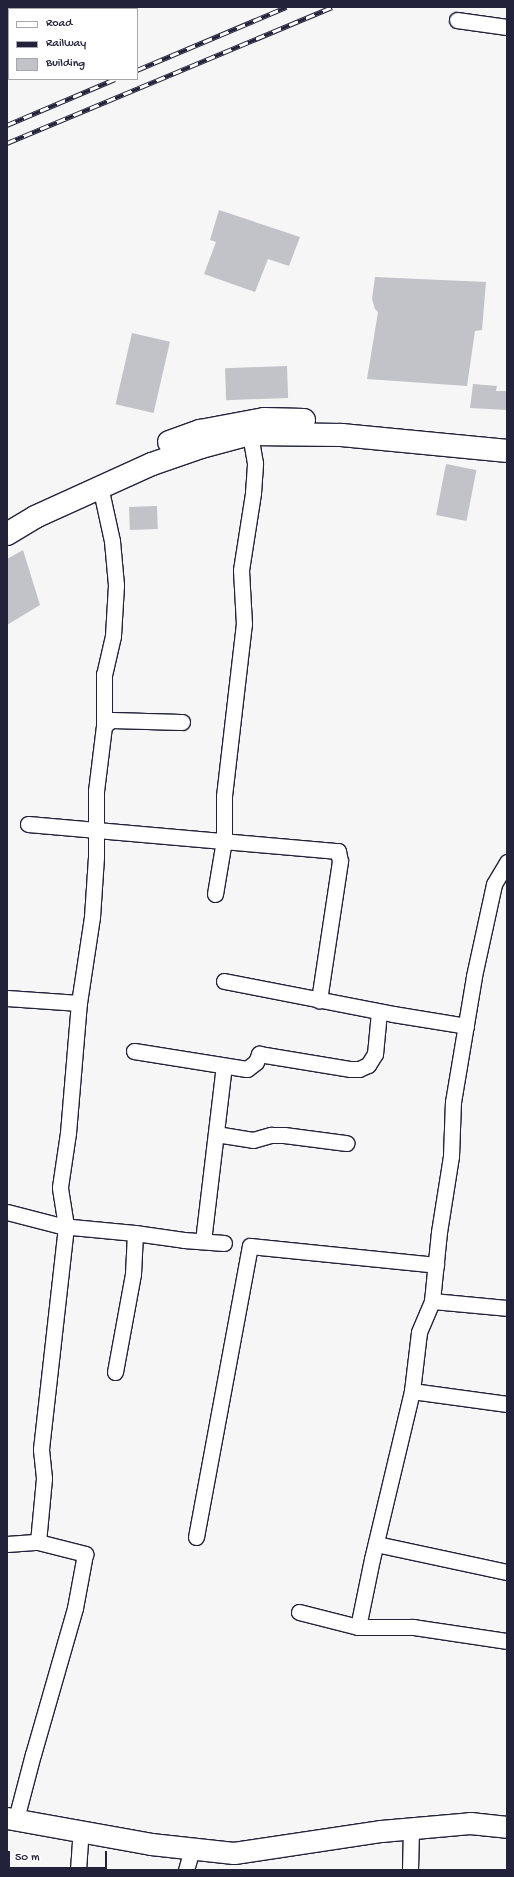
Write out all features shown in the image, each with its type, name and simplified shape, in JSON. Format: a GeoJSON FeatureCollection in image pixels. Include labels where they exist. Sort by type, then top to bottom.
{"type":"FeatureCollection","features":[{"type":"Feature","properties":{"kind":"main road"},"geometry":{"type":"LineString","coordinates":[[7,518],[96,472],[164,444],[200,431],[264,419],[364,423],[507,436]]}},
{"type":"Feature","properties":{"kind":"main road"},"geometry":{"type":"LineString","coordinates":[[7,534],[35,517],[100,486],[152,464],[194,449],[250,434],[342,435],[507,451]]}},
{"type":"Feature","properties":{"kind":"street"},"geometry":{"type":"LineString","coordinates":[[457,20],[507,27]]}},
{"type":"Feature","properties":{"kind":"street"},"geometry":{"type":"LineString","coordinates":[[215,894],[224,840],[224,796],[244,624],[241,570],[253,493],[255,462],[250,434]]}},
{"type":"Feature","properties":{"kind":"street"},"geometry":{"type":"LineString","coordinates":[[38,1542],[44,1478],[41,1449],[66,1226],[60,1187],[68,1134],[79,1003],[92,917],[96,831],[96,791],[104,726],[104,674],[113,636],[116,585],[112,541],[100,486]]}},
{"type":"Feature","properties":{"kind":"street"},"geometry":{"type":"LineString","coordinates":[[104,726],[111,720],[182,722]]}},
{"type":"Feature","properties":{"kind":"street"},"geometry":{"type":"LineString","coordinates":[[28,824],[338,851],[340,861],[318,1000]]}},
{"type":"Feature","properties":{"kind":"street"},"geometry":{"type":"LineString","coordinates":[[358,1627],[412,1391],[419,1332],[432,1301],[442,1207],[451,1156],[453,1102],[474,976],[494,884],[507,862]]}},
{"type":"Feature","properties":{"kind":"street"},"geometry":{"type":"LineString","coordinates":[[224,981],[380,1012],[466,1026]]}},
{"type":"Feature","properties":{"kind":"street"},"geometry":{"type":"LineString","coordinates":[[7,998],[79,1003]]}},
{"type":"Feature","properties":{"kind":"street"},"geometry":{"type":"LineString","coordinates":[[134,1051],[247,1069],[256,1062],[259,1054],[351,1069],[360,1069],[368,1065],[375,1054],[380,1012]]}},
{"type":"Feature","properties":{"kind":"street"},"geometry":{"type":"LineString","coordinates":[[203,1241],[224,1066]]}},
{"type":"Feature","properties":{"kind":"street"},"geometry":{"type":"LineString","coordinates":[[216,1134],[253,1140],[271,1135],[346,1143]]}},
{"type":"Feature","properties":{"kind":"street"},"geometry":{"type":"LineString","coordinates":[[7,1212],[66,1226],[224,1243]]}},
{"type":"Feature","properties":{"kind":"street"},"geometry":{"type":"LineString","coordinates":[[115,1372],[133,1274],[135,1233]]}},
{"type":"Feature","properties":{"kind":"street"},"geometry":{"type":"LineString","coordinates":[[196,1537],[250,1246],[436,1265]]}},
{"type":"Feature","properties":{"kind":"street"},"geometry":{"type":"LineString","coordinates":[[432,1301],[507,1308]]}},
{"type":"Feature","properties":{"kind":"street"},"geometry":{"type":"LineString","coordinates":[[412,1391],[507,1404]]}},
{"type":"Feature","properties":{"kind":"street"},"geometry":{"type":"LineString","coordinates":[[7,1544],[38,1542],[85,1554],[75,1608],[33,1754],[12,1819],[150,1844],[234,1853],[411,1828],[470,1823],[507,1827]]}},
{"type":"Feature","properties":{"kind":"street"},"geometry":{"type":"LineString","coordinates":[[376,1544],[507,1572]]}},
{"type":"Feature","properties":{"kind":"street"},"geometry":{"type":"LineString","coordinates":[[298,1612],[358,1627],[413,1627],[507,1641]]}},
{"type":"Feature","properties":{"kind":"street"},"geometry":{"type":"LineString","coordinates":[[410,1870],[411,1828]]}},
{"type":"Feature","properties":{"kind":"street"},"geometry":{"type":"LineString","coordinates":[[78,1870],[81,1831]]}},
{"type":"Feature","properties":{"kind":"street"},"geometry":{"type":"LineString","coordinates":[[186,1870],[192,1849]]}},
{"type":"Feature","properties":{"kind":"building"},"geometry":{"type":"Polygon","coordinates":[[[219,210],[300,237],[289,266],[268,259],[255,292],[204,274],[216,242],[210,240],[219,210]]]}},
{"type":"Feature","properties":{"kind":"building"},"geometry":{"type":"Polygon","coordinates":[[[375,277],[486,282],[482,330],[475,331],[467,386],[367,379],[378,312],[375,309],[372,299],[375,277]]]}},
{"type":"Feature","properties":{"kind":"building"},"geometry":{"type":"Polygon","coordinates":[[[132,333],[170,342],[154,413],[116,404],[132,333]]]}},
{"type":"Feature","properties":{"kind":"building"},"geometry":{"type":"Polygon","coordinates":[[[287,366],[288,398],[226,400],[225,368],[287,366]]]}},
{"type":"Feature","properties":{"kind":"building"},"geometry":{"type":"Polygon","coordinates":[[[473,384],[497,386],[496,391],[507,391],[507,410],[470,408],[473,384]]]}},
{"type":"Feature","properties":{"kind":"building"},"geometry":{"type":"Polygon","coordinates":[[[446,464],[476,470],[467,521],[436,515],[446,464]]]}},
{"type":"Feature","properties":{"kind":"building"},"geometry":{"type":"Polygon","coordinates":[[[157,506],[158,529],[130,530],[129,507],[157,506]]]}},
{"type":"Feature","properties":{"kind":"building"},"geometry":{"type":"Polygon","coordinates":[[[23,550],[40,605],[7,625],[7,559],[23,550]]]}},
{"type":"Feature","properties":{"kind":"railway"},"geometry":{"type":"LineString","coordinates":[[138,70],[286,7]]}},
{"type":"Feature","properties":{"kind":"railway"},"geometry":{"type":"LineString","coordinates":[[7,143],[332,7]]}},
{"type":"Feature","properties":{"kind":"railway"},"geometry":{"type":"LineString","coordinates":[[7,125],[113,80]]}}]}
